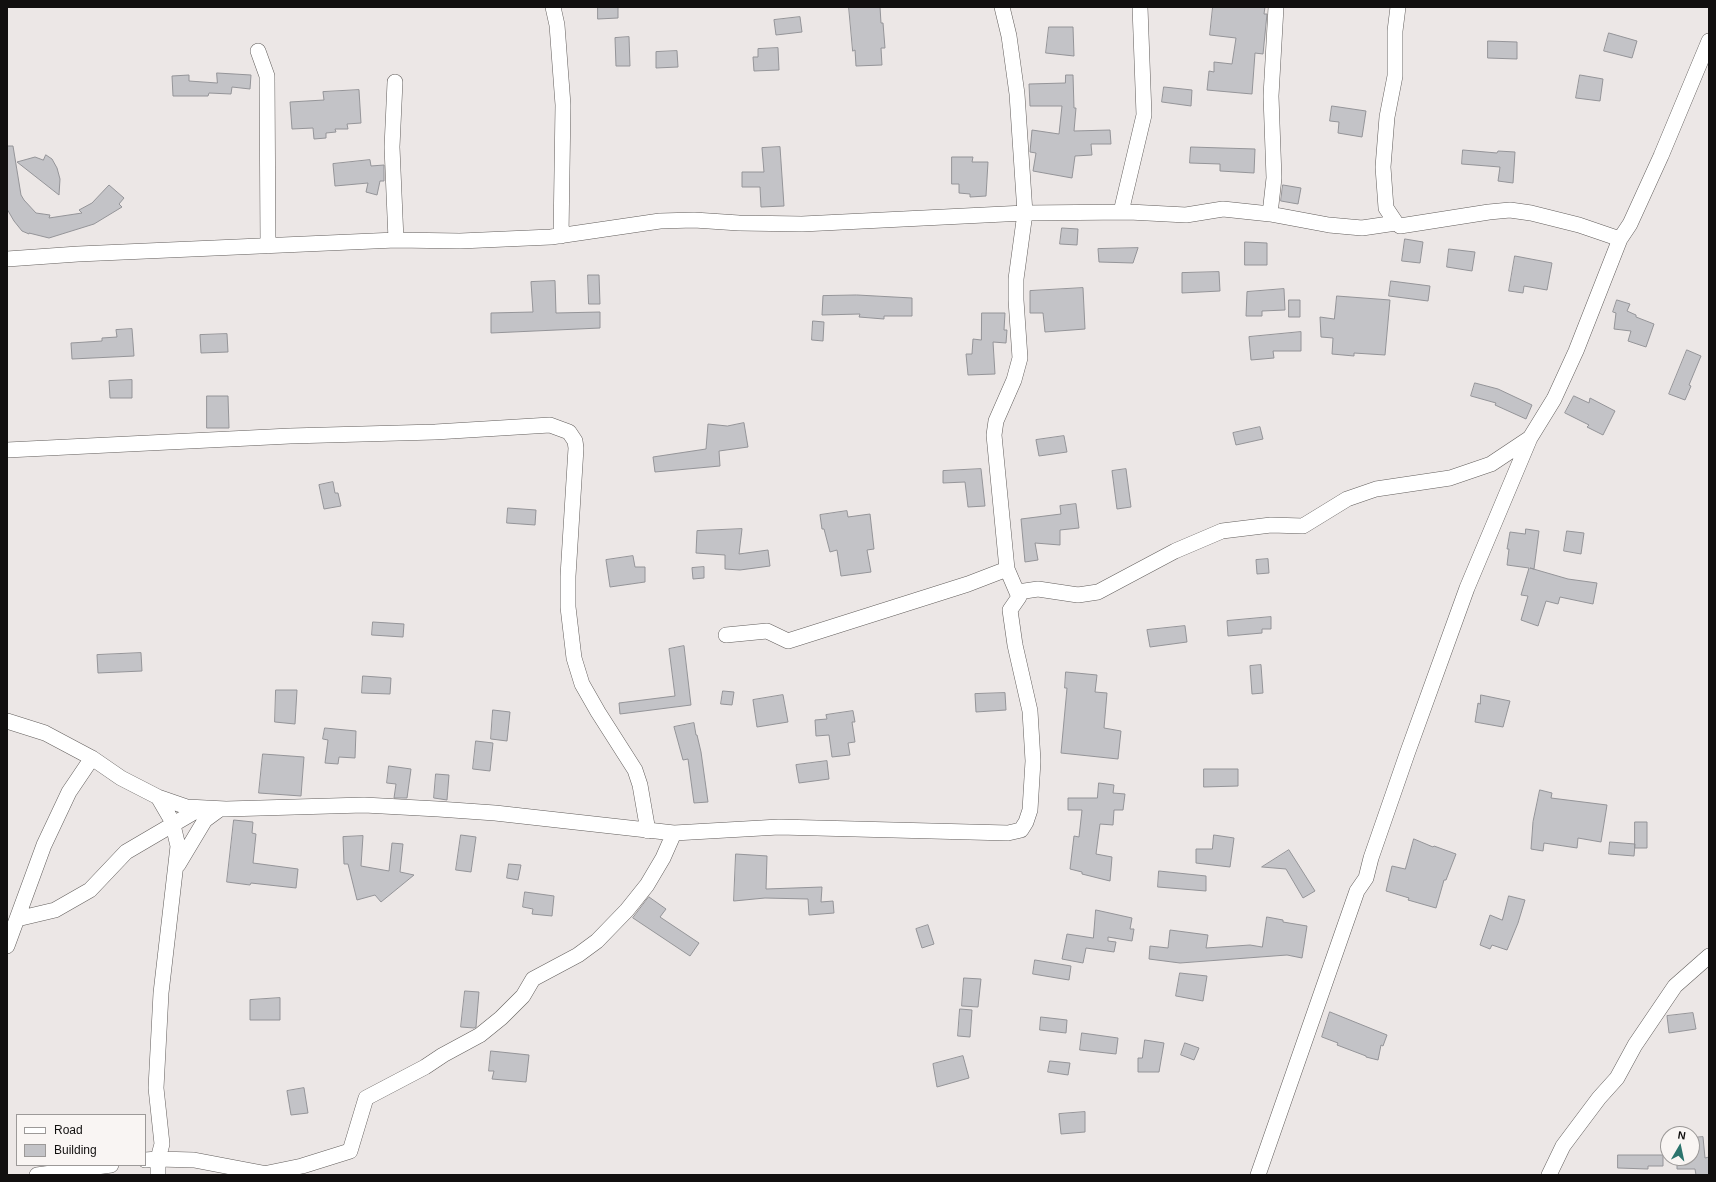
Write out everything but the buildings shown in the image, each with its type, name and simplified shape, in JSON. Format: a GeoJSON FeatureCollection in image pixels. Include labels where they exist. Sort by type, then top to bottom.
{"type":"FeatureCollection","features":[{"type":"Feature","properties":{"kind":"street"},"geometry":{"type":"LineString","coordinates":[[553,7],[557,25],[563,105],[561,236]]}},
{"type":"Feature","properties":{"kind":"street"},"geometry":{"type":"LineString","coordinates":[[1002,7],[1009,36],[1016,94],[1025,213],[1016,279],[1020,358],[1014,380],[996,421],[994,435],[1007,569],[1019,597]]}},
{"type":"Feature","properties":{"kind":"street"},"geometry":{"type":"LineString","coordinates":[[1121,212],[1144,115],[1140,7]]}},
{"type":"Feature","properties":{"kind":"street"},"geometry":{"type":"LineString","coordinates":[[1270,214],[1274,178],[1271,96],[1276,7]]}},
{"type":"Feature","properties":{"kind":"street"},"geometry":{"type":"LineString","coordinates":[[1398,7],[1395,31],[1395,76],[1387,117],[1383,167],[1386,208],[1396,223],[1400,226],[1510,210],[1531,213],[1579,225],[1620,239]]}},
{"type":"Feature","properties":{"kind":"street"},"geometry":{"type":"LineString","coordinates":[[1258,1175],[1357,891],[1366,878],[1371,858],[1406,754],[1467,588],[1530,438],[1554,399],[1576,351],[1620,239],[1630,224],[1661,156],[1709,41]]}},
{"type":"Feature","properties":{"kind":"street"},"geometry":{"type":"LineString","coordinates":[[258,51],[267,76],[268,246]]}},
{"type":"Feature","properties":{"kind":"street"},"geometry":{"type":"LineString","coordinates":[[396,82],[392,147],[396,240]]}},
{"type":"Feature","properties":{"kind":"street"},"geometry":{"type":"LineString","coordinates":[[7,259],[78,254],[396,240],[460,241],[561,236],[660,221],[694,220],[739,223],[802,224],[1025,213],[1121,212],[1186,215],[1223,209],[1270,214],[1329,225],[1362,228],[1396,223]]}},
{"type":"Feature","properties":{"kind":"street"},"geometry":{"type":"LineString","coordinates":[[7,450],[550,425],[569,432],[575,441],[576,448],[568,584],[570,632],[574,658],[582,684],[635,770],[640,785],[648,830]]}},
{"type":"Feature","properties":{"kind":"street"},"geometry":{"type":"LineString","coordinates":[[7,721],[45,733],[92,758],[121,778],[158,797],[187,807],[220,809],[364,805],[430,808],[495,813],[674,833],[779,828],[1008,833],[1021,830],[1026,822],[1030,810],[1033,761],[1030,711],[1010,610],[1019,597],[1018,592],[1038,589],[1078,595],[1098,592],[1175,551],[1222,532],[1271,526],[1303,526],[1347,499],[1376,489],[1450,478],[1491,464],[1530,438]]}},
{"type":"Feature","properties":{"kind":"street"},"geometry":{"type":"LineString","coordinates":[[726,635],[767,631],[788,642],[968,584],[1007,569]]}},
{"type":"Feature","properties":{"kind":"street"},"geometry":{"type":"LineString","coordinates":[[7,946],[44,845],[68,792],[92,758]]}},
{"type":"Feature","properties":{"kind":"street"},"geometry":{"type":"LineString","coordinates":[[152,1160],[162,1144],[156,1088],[161,1001],[178,846],[173,825],[158,797]]}},
{"type":"Feature","properties":{"kind":"street"},"geometry":{"type":"LineString","coordinates":[[17,919],[55,910],[90,890],[126,852],[201,808]]}},
{"type":"Feature","properties":{"kind":"street"},"geometry":{"type":"LineString","coordinates":[[175,870],[205,820],[220,809]]}},
{"type":"Feature","properties":{"kind":"street"},"geometry":{"type":"LineString","coordinates":[[152,1160],[194,1160],[270,1174],[350,1151],[366,1098],[425,1067],[442,1055],[480,1035],[501,1018],[523,996],[533,979],[578,955],[597,941],[627,910],[647,884],[663,858],[674,833]]}},
{"type":"Feature","properties":{"kind":"street"},"geometry":{"type":"LineString","coordinates":[[1549,1175],[1563,1146],[1599,1098],[1617,1078],[1635,1045],[1675,986],[1709,956]]}},
{"type":"Feature","properties":{"kind":"street"},"geometry":{"type":"LineString","coordinates":[[152,1160],[158,1175]]}},
{"type":"Feature","properties":{"kind":"street"},"geometry":{"type":"LineString","coordinates":[[38,1175],[105,1166]]}}]}
